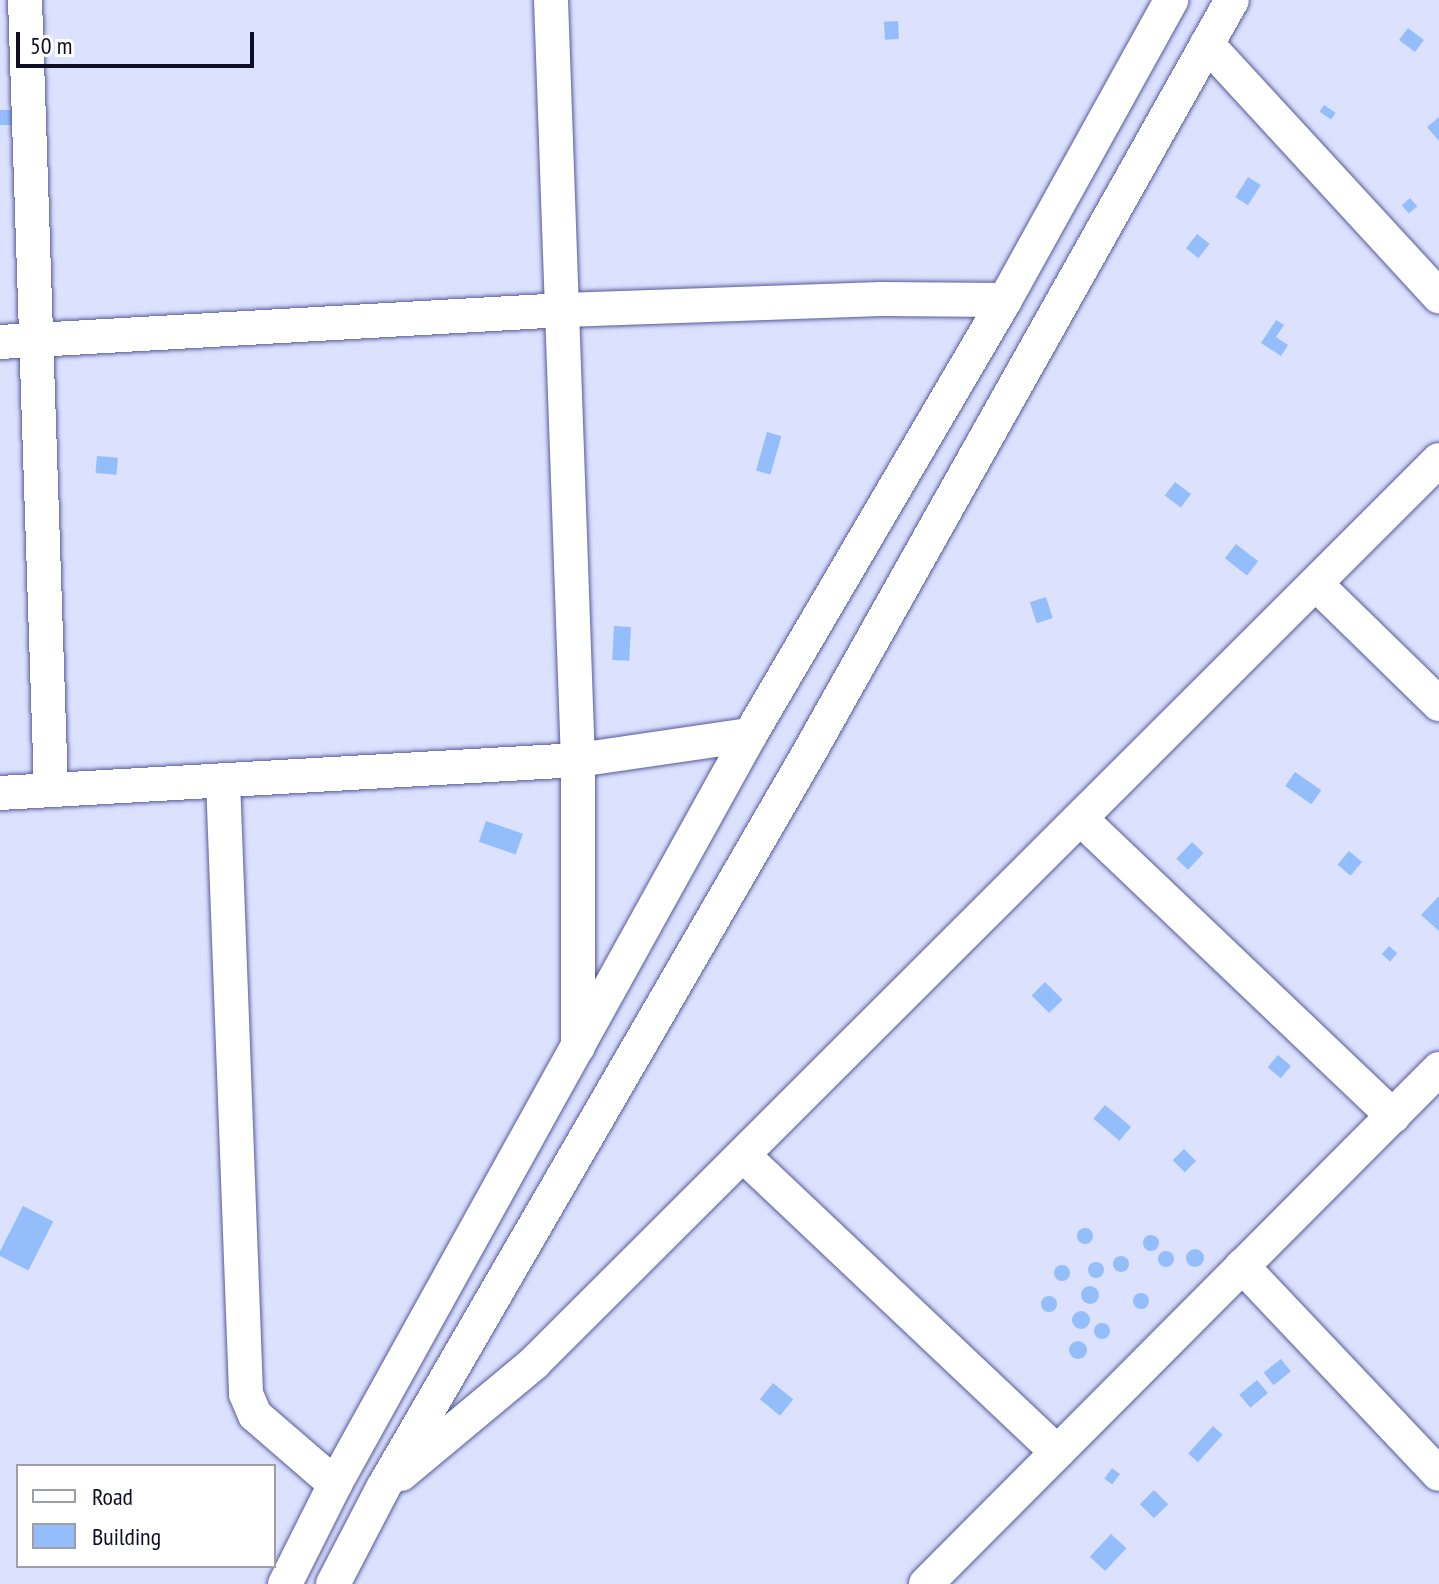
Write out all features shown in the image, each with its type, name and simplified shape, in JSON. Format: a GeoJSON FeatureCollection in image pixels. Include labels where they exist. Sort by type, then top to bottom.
{"type":"FeatureCollection","features":[{"type":"Feature","properties":{"kind":"street"},"geometry":{"type":"LineString","coordinates":[[25,0],[51,789]]}},
{"type":"Feature","properties":{"kind":"street"},"geometry":{"type":"LineString","coordinates":[[551,0],[578,760],[578,1050]]}},
{"type":"Feature","properties":{"kind":"street"},"geometry":{"type":"LineString","coordinates":[[285,1584],[335,1484],[750,735],[1005,300],[1171,0]]}},
{"type":"Feature","properties":{"kind":"street"},"geometry":{"type":"LineString","coordinates":[[333,1584],[383,1488],[810,751],[1232,0]]}},
{"type":"Feature","properties":{"kind":"street"},"geometry":{"type":"LineString","coordinates":[[1207,44],[1439,296]]}},
{"type":"Feature","properties":{"kind":"street"},"geometry":{"type":"LineString","coordinates":[[0,342],[564,310],[881,299],[1005,300]]}},
{"type":"Feature","properties":{"kind":"street"},"geometry":{"type":"LineString","coordinates":[[383,1488],[534,1363],[1439,460]]}},
{"type":"Feature","properties":{"kind":"street"},"geometry":{"type":"LineString","coordinates":[[1316,584],[1439,704]]}},
{"type":"Feature","properties":{"kind":"street"},"geometry":{"type":"LineString","coordinates":[[0,793],[578,760],[750,735]]}},
{"type":"Feature","properties":{"kind":"street"},"geometry":{"type":"LineString","coordinates":[[223,780],[246,1394],[255,1415],[335,1484]]}},
{"type":"Feature","properties":{"kind":"street"},"geometry":{"type":"LineString","coordinates":[[1081,819],[1393,1116]]}},
{"type":"Feature","properties":{"kind":"street"},"geometry":{"type":"LineString","coordinates":[[926,1584],[1439,1069]]}},
{"type":"Feature","properties":{"kind":"street"},"geometry":{"type":"LineString","coordinates":[[744,1156],[1057,1452]]}},
{"type":"Feature","properties":{"kind":"street"},"geometry":{"type":"LineString","coordinates":[[1242,1266],[1439,1474]]}},
{"type":"Feature","properties":{"kind":"building"},"geometry":{"type":"Polygon","coordinates":[[[898,21],[899,39],[885,40],[884,22],[898,21]]]}},
{"type":"Feature","properties":{"kind":"building"},"geometry":{"type":"Polygon","coordinates":[[[1408,28],[1424,40],[1415,52],[1399,40],[1408,28]]]}},
{"type":"Feature","properties":{"kind":"building"},"geometry":{"type":"Polygon","coordinates":[[[1324,105],[1336,113],[1331,119],[1320,112],[1324,105]]]}},
{"type":"Feature","properties":{"kind":"building"},"geometry":{"type":"Polygon","coordinates":[[[0,110],[12,110],[12,125],[0,125],[0,110]]]}},
{"type":"Feature","properties":{"kind":"building"},"geometry":{"type":"Polygon","coordinates":[[[1439,117],[1439,141],[1427,127],[1439,117]]]}},
{"type":"Feature","properties":{"kind":"building"},"geometry":{"type":"Polygon","coordinates":[[[1248,177],[1261,185],[1248,205],[1235,197],[1248,177]]]}},
{"type":"Feature","properties":{"kind":"building"},"geometry":{"type":"Polygon","coordinates":[[[1410,198],[1417,206],[1409,214],[1402,205],[1410,198]]]}},
{"type":"Feature","properties":{"kind":"building"},"geometry":{"type":"Polygon","coordinates":[[[1197,234],[1210,244],[1199,258],[1186,248],[1197,234]]]}},
{"type":"Feature","properties":{"kind":"building"},"geometry":{"type":"Polygon","coordinates":[[[1276,320],[1284,325],[1276,337],[1288,345],[1281,356],[1261,343],[1276,320]]]}},
{"type":"Feature","properties":{"kind":"building"},"geometry":{"type":"Polygon","coordinates":[[[767,432],[781,436],[770,475],[756,470],[767,432]]]}},
{"type":"Feature","properties":{"kind":"building"},"geometry":{"type":"Polygon","coordinates":[[[97,456],[118,458],[116,475],[96,473],[97,456]]]}},
{"type":"Feature","properties":{"kind":"building"},"geometry":{"type":"Polygon","coordinates":[[[1175,482],[1191,494],[1181,508],[1165,496],[1175,482]]]}},
{"type":"Feature","properties":{"kind":"building"},"geometry":{"type":"Polygon","coordinates":[[[1236,544],[1258,561],[1247,575],[1225,558],[1236,544]]]}},
{"type":"Feature","properties":{"kind":"building"},"geometry":{"type":"Polygon","coordinates":[[[1046,597],[1053,618],[1037,623],[1030,602],[1046,597]]]}},
{"type":"Feature","properties":{"kind":"building"},"geometry":{"type":"Polygon","coordinates":[[[614,626],[631,627],[629,661],[612,660],[614,626]]]}},
{"type":"Feature","properties":{"kind":"building"},"geometry":{"type":"Polygon","coordinates":[[[1295,772],[1321,790],[1311,804],[1285,786],[1295,772]]]}},
{"type":"Feature","properties":{"kind":"building"},"geometry":{"type":"Polygon","coordinates":[[[486,821],[523,834],[516,854],[479,842],[486,821]]]}},
{"type":"Feature","properties":{"kind":"building"},"geometry":{"type":"Polygon","coordinates":[[[1192,842],[1204,853],[1188,870],[1176,859],[1192,842]]]}},
{"type":"Feature","properties":{"kind":"building"},"geometry":{"type":"Polygon","coordinates":[[[1349,851],[1362,862],[1350,876],[1337,865],[1349,851]]]}},
{"type":"Feature","properties":{"kind":"building"},"geometry":{"type":"Polygon","coordinates":[[[1439,896],[1439,931],[1421,915],[1439,896]]]}},
{"type":"Feature","properties":{"kind":"building"},"geometry":{"type":"Polygon","coordinates":[[[1389,946],[1397,953],[1390,962],[1382,954],[1389,946]]]}},
{"type":"Feature","properties":{"kind":"building"},"geometry":{"type":"Polygon","coordinates":[[[1045,982],[1063,1000],[1049,1013],[1032,995],[1045,982]]]}},
{"type":"Feature","properties":{"kind":"building"},"geometry":{"type":"Polygon","coordinates":[[[1278,1055],[1291,1066],[1281,1078],[1268,1067],[1278,1055]]]}},
{"type":"Feature","properties":{"kind":"building"},"geometry":{"type":"Polygon","coordinates":[[[1105,1105],[1131,1127],[1119,1141],[1093,1119],[1105,1105]]]}},
{"type":"Feature","properties":{"kind":"building"},"geometry":{"type":"Polygon","coordinates":[[[1184,1149],[1196,1161],[1185,1172],[1173,1160],[1184,1149]]]}},
{"type":"Feature","properties":{"kind":"building"},"geometry":{"type":"Polygon","coordinates":[[[23,1206],[53,1221],[28,1270],[0,1256],[23,1206]]]}},
{"type":"Feature","properties":{"kind":"building"},"geometry":{"type":"Polygon","coordinates":[[[1085,1228],[1091,1230],[1091,1242],[1085,1244],[1079,1242],[1077,1236],[1079,1230],[1085,1228]]]}},
{"type":"Feature","properties":{"kind":"building"},"geometry":{"type":"Polygon","coordinates":[[[1151,1235],[1157,1237],[1157,1249],[1151,1251],[1145,1249],[1143,1243],[1145,1237],[1151,1235]]]}},
{"type":"Feature","properties":{"kind":"building"},"geometry":{"type":"Polygon","coordinates":[[[1195,1249],[1204,1258],[1195,1267],[1186,1258],[1195,1249]]]}},
{"type":"Feature","properties":{"kind":"building"},"geometry":{"type":"Polygon","coordinates":[[[1166,1251],[1172,1253],[1172,1265],[1166,1267],[1160,1265],[1158,1259],[1160,1253],[1166,1251]]]}},
{"type":"Feature","properties":{"kind":"building"},"geometry":{"type":"Polygon","coordinates":[[[1118,1256],[1124,1256],[1129,1264],[1127,1270],[1118,1272],[1113,1267],[1113,1261],[1118,1256]]]}},
{"type":"Feature","properties":{"kind":"building"},"geometry":{"type":"Polygon","coordinates":[[[1096,1262],[1102,1264],[1102,1276],[1096,1278],[1090,1276],[1088,1270],[1090,1264],[1096,1262]]]}},
{"type":"Feature","properties":{"kind":"building"},"geometry":{"type":"Polygon","coordinates":[[[1062,1265],[1068,1267],[1068,1279],[1062,1281],[1056,1279],[1054,1273],[1056,1267],[1062,1265]]]}},
{"type":"Feature","properties":{"kind":"building"},"geometry":{"type":"Polygon","coordinates":[[[1090,1286],[1099,1295],[1090,1304],[1081,1295],[1090,1286]]]}},
{"type":"Feature","properties":{"kind":"building"},"geometry":{"type":"Polygon","coordinates":[[[1141,1293],[1147,1295],[1147,1307],[1141,1309],[1135,1307],[1133,1301],[1135,1295],[1141,1293]]]}},
{"type":"Feature","properties":{"kind":"building"},"geometry":{"type":"Polygon","coordinates":[[[1049,1296],[1055,1298],[1055,1310],[1049,1312],[1043,1310],[1041,1304],[1043,1298],[1049,1296]]]}},
{"type":"Feature","properties":{"kind":"building"},"geometry":{"type":"Polygon","coordinates":[[[1081,1311],[1090,1320],[1081,1329],[1072,1320],[1081,1311]]]}},
{"type":"Feature","properties":{"kind":"building"},"geometry":{"type":"Polygon","coordinates":[[[1102,1323],[1108,1325],[1108,1337],[1102,1339],[1096,1337],[1094,1331],[1096,1325],[1102,1323]]]}},
{"type":"Feature","properties":{"kind":"building"},"geometry":{"type":"Polygon","coordinates":[[[1074,1341],[1082,1341],[1087,1350],[1085,1357],[1074,1359],[1069,1354],[1069,1346],[1074,1341]]]}},
{"type":"Feature","properties":{"kind":"building"},"geometry":{"type":"Polygon","coordinates":[[[1281,1359],[1291,1372],[1274,1385],[1264,1373],[1281,1359]]]}},
{"type":"Feature","properties":{"kind":"building"},"geometry":{"type":"Polygon","coordinates":[[[1257,1380],[1268,1393],[1250,1408],[1239,1395],[1257,1380]]]}},
{"type":"Feature","properties":{"kind":"building"},"geometry":{"type":"Polygon","coordinates":[[[773,1383],[793,1399],[780,1416],[760,1399],[773,1383]]]}},
{"type":"Feature","properties":{"kind":"building"},"geometry":{"type":"Polygon","coordinates":[[[1213,1426],[1223,1435],[1198,1462],[1188,1453],[1213,1426]]]}},
{"type":"Feature","properties":{"kind":"building"},"geometry":{"type":"Polygon","coordinates":[[[1112,1468],[1120,1474],[1112,1484],[1104,1478],[1112,1468]]]}},
{"type":"Feature","properties":{"kind":"building"},"geometry":{"type":"Polygon","coordinates":[[[1154,1490],[1168,1504],[1154,1518],[1140,1504],[1154,1490]]]}},
{"type":"Feature","properties":{"kind":"building"},"geometry":{"type":"Polygon","coordinates":[[[1111,1534],[1126,1548],[1105,1571],[1090,1557],[1111,1534]]]}}]}
